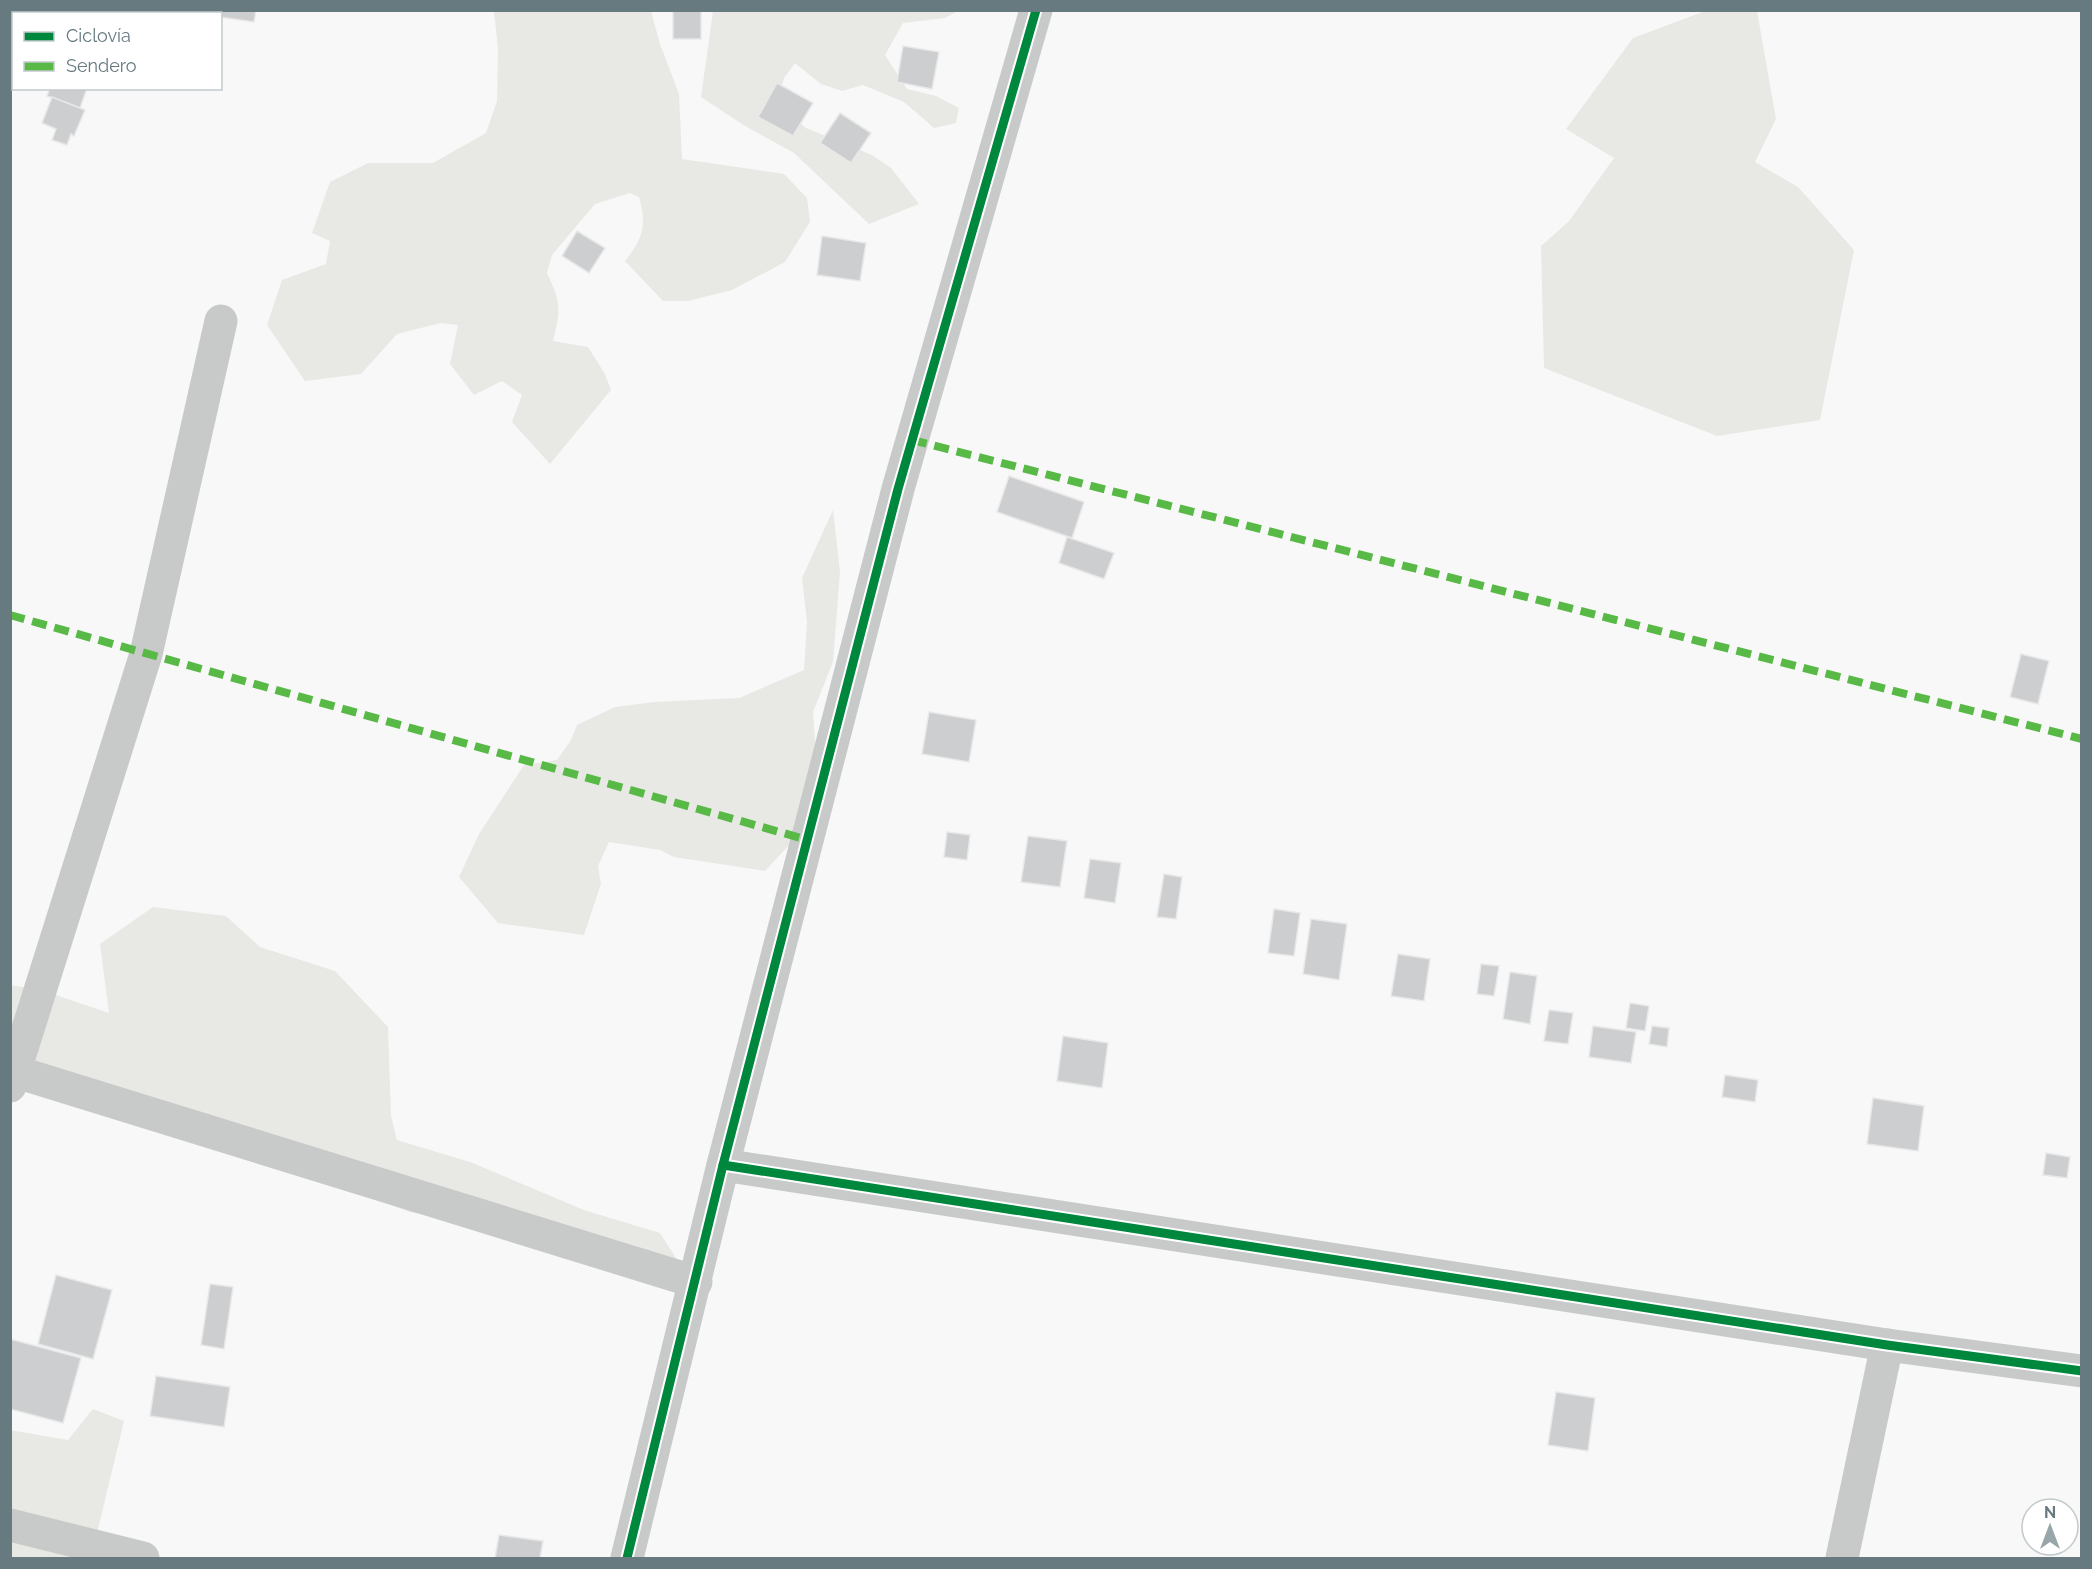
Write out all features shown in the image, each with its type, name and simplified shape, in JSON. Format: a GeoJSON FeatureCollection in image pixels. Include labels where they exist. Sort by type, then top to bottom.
{"type":"FeatureCollection","features":[{"type":"Feature","properties":{"kind":"street"},"geometry":{"type":"LineString","coordinates":[[627,1558],[723,1166],[901,479],[1036,10]]}},
{"type":"Feature","properties":{"kind":"street"},"geometry":{"type":"LineString","coordinates":[[221,321],[146,654],[12,1076],[696,1282]]}},
{"type":"Feature","properties":{"kind":"street"},"geometry":{"type":"LineString","coordinates":[[723,1166],[1887,1345],[2082,1371]]}},
{"type":"Feature","properties":{"kind":"street"},"geometry":{"type":"LineString","coordinates":[[1842,1558],[1887,1345]]}},
{"type":"Feature","properties":{"kind":"street"},"geometry":{"type":"LineString","coordinates":[[10,1525],[143,1558]]}},
{"type":"Feature","properties":{"kind":"shaded area"},"geometry":{"type":"Polygon","coordinates":[[[1708,10],[1757,11],[1776,119],[1755,162],[1798,187],[1854,250],[1820,420],[1717,436],[1544,368],[1541,246],[1569,221],[1614,158],[1566,129],[1633,38],[1708,10]]]}},
{"type":"Feature","properties":{"kind":"shaded area"},"geometry":{"type":"Polygon","coordinates":[[[494,11],[651,11],[660,44],[679,94],[682,159],[784,174],[807,198],[810,222],[785,262],[732,290],[688,301],[663,301],[625,261],[636,246],[642,231],[643,216],[639,197],[630,193],[595,204],[552,255],[547,273],[558,306],[553,341],[588,347],[605,374],[611,390],[550,464],[512,422],[522,395],[502,381],[474,395],[450,364],[458,325],[441,323],[397,334],[361,374],[305,381],[267,325],[282,280],[326,264],[330,241],[312,233],[330,182],[368,163],[433,163],[486,133],[497,101],[498,49],[494,11]]]}},
{"type":"Feature","properties":{"kind":"shaded area"},"geometry":{"type":"Polygon","coordinates":[[[713,11],[958,11],[945,18],[903,23],[885,55],[907,89],[936,96],[959,108],[956,123],[934,128],[904,102],[863,85],[842,91],[821,84],[795,63],[784,78],[777,103],[806,128],[872,155],[891,168],[919,204],[869,224],[794,153],[745,126],[701,97],[713,11]]]}},
{"type":"Feature","properties":{"kind":"shaded area"},"geometry":{"type":"Polygon","coordinates":[[[833,510],[840,572],[833,662],[813,712],[816,755],[792,842],[765,871],[674,857],[660,850],[609,842],[598,866],[601,884],[584,935],[498,923],[459,877],[479,834],[524,765],[557,760],[571,740],[577,725],[615,707],[654,702],[739,698],[804,670],[807,622],[802,578],[833,510]]]}},
{"type":"Feature","properties":{"kind":"shaded area"},"geometry":{"type":"Polygon","coordinates":[[[153,907],[226,916],[260,947],[335,971],[388,1027],[391,1116],[397,1140],[470,1162],[584,1210],[660,1233],[685,1272],[410,1212],[306,1174],[11,1076],[10,985],[41,990],[109,1013],[100,944],[153,907]]]}},
{"type":"Feature","properties":{"kind":"shaded area"},"geometry":{"type":"Polygon","coordinates":[[[93,1409],[124,1421],[91,1558],[11,1558],[10,1430],[68,1440],[93,1409]]]}},
{"type":"Feature","properties":{"kind":"building"},"geometry":{"type":"Polygon","coordinates":[[[204,10],[256,10],[254,22],[222,17],[222,12],[204,12],[204,10]]]}},
{"type":"Feature","properties":{"kind":"building"},"geometry":{"type":"Polygon","coordinates":[[[673,10],[701,10],[701,39],[673,39],[673,10]]]}},
{"type":"Feature","properties":{"kind":"building"},"geometry":{"type":"Polygon","coordinates":[[[903,46],[939,52],[932,89],[897,82],[903,46]]]}},
{"type":"Feature","properties":{"kind":"building"},"geometry":{"type":"Polygon","coordinates":[[[777,83],[813,103],[793,136],[758,117],[777,83]]]}},
{"type":"Feature","properties":{"kind":"building"},"geometry":{"type":"Polygon","coordinates":[[[49,90],[86,90],[80,108],[47,96],[49,90]]]}},
{"type":"Feature","properties":{"kind":"building"},"geometry":{"type":"Polygon","coordinates":[[[52,97],[85,110],[74,136],[71,134],[67,145],[52,140],[56,129],[42,123],[52,97]]]}},
{"type":"Feature","properties":{"kind":"building"},"geometry":{"type":"Polygon","coordinates":[[[840,113],[871,133],[851,163],[820,143],[840,113]]]}},
{"type":"Feature","properties":{"kind":"building"},"geometry":{"type":"Polygon","coordinates":[[[577,231],[605,248],[589,273],[562,256],[577,231]]]}},
{"type":"Feature","properties":{"kind":"building"},"geometry":{"type":"Polygon","coordinates":[[[822,236],[866,243],[860,281],[817,275],[822,236]]]}},
{"type":"Feature","properties":{"kind":"building"},"geometry":{"type":"Polygon","coordinates":[[[1009,476],[1084,502],[1072,538],[997,512],[1009,476]]]}},
{"type":"Feature","properties":{"kind":"building"},"geometry":{"type":"Polygon","coordinates":[[[1067,537],[1114,553],[1104,579],[1059,563],[1067,537]]]}},
{"type":"Feature","properties":{"kind":"building"},"geometry":{"type":"Polygon","coordinates":[[[2021,654],[2049,661],[2038,704],[2010,697],[2021,654]]]}},
{"type":"Feature","properties":{"kind":"building"},"geometry":{"type":"Polygon","coordinates":[[[929,712],[976,720],[969,762],[922,754],[929,712]]]}},
{"type":"Feature","properties":{"kind":"building"},"geometry":{"type":"Polygon","coordinates":[[[947,832],[970,835],[967,860],[944,857],[947,832]]]}},
{"type":"Feature","properties":{"kind":"building"},"geometry":{"type":"Polygon","coordinates":[[[1028,836],[1067,841],[1060,887],[1021,882],[1028,836]]]}},
{"type":"Feature","properties":{"kind":"building"},"geometry":{"type":"Polygon","coordinates":[[[1090,859],[1121,863],[1115,903],[1084,898],[1090,859]]]}},
{"type":"Feature","properties":{"kind":"building"},"geometry":{"type":"Polygon","coordinates":[[[1164,874],[1182,877],[1176,919],[1157,917],[1164,874]]]}},
{"type":"Feature","properties":{"kind":"building"},"geometry":{"type":"Polygon","coordinates":[[[1274,909],[1300,913],[1294,956],[1268,953],[1274,909]]]}},
{"type":"Feature","properties":{"kind":"building"},"geometry":{"type":"Polygon","coordinates":[[[1311,919],[1347,924],[1339,980],[1303,974],[1311,919]]]}},
{"type":"Feature","properties":{"kind":"building"},"geometry":{"type":"Polygon","coordinates":[[[1398,954],[1430,959],[1424,1001],[1391,996],[1398,954]]]}},
{"type":"Feature","properties":{"kind":"building"},"geometry":{"type":"Polygon","coordinates":[[[1481,964],[1499,966],[1494,996],[1477,994],[1481,964]]]}},
{"type":"Feature","properties":{"kind":"building"},"geometry":{"type":"Polygon","coordinates":[[[1510,972],[1537,976],[1530,1024],[1503,1019],[1510,972]]]}},
{"type":"Feature","properties":{"kind":"building"},"geometry":{"type":"Polygon","coordinates":[[[1630,1003],[1649,1006],[1645,1031],[1626,1028],[1630,1003]]]}},
{"type":"Feature","properties":{"kind":"building"},"geometry":{"type":"Polygon","coordinates":[[[1549,1010],[1573,1013],[1568,1044],[1544,1041],[1549,1010]]]}},
{"type":"Feature","properties":{"kind":"building"},"geometry":{"type":"Polygon","coordinates":[[[1593,1026],[1636,1032],[1631,1063],[1589,1057],[1593,1026]]]}},
{"type":"Feature","properties":{"kind":"building"},"geometry":{"type":"Polygon","coordinates":[[[1652,1026],[1669,1028],[1667,1047],[1649,1044],[1652,1026]]]}},
{"type":"Feature","properties":{"kind":"building"},"geometry":{"type":"Polygon","coordinates":[[[1063,1036],[1108,1043],[1102,1088],[1057,1081],[1063,1036]]]}},
{"type":"Feature","properties":{"kind":"building"},"geometry":{"type":"Polygon","coordinates":[[[1725,1075],[1758,1080],[1755,1102],[1722,1097],[1725,1075]]]}},
{"type":"Feature","properties":{"kind":"building"},"geometry":{"type":"Polygon","coordinates":[[[1873,1098],[1924,1106],[1918,1151],[1867,1144],[1873,1098]]]}},
{"type":"Feature","properties":{"kind":"building"},"geometry":{"type":"Polygon","coordinates":[[[2046,1153],[2070,1157],[2067,1178],[2043,1175],[2046,1153]]]}},
{"type":"Feature","properties":{"kind":"building"},"geometry":{"type":"Polygon","coordinates":[[[56,1275],[112,1290],[93,1359],[38,1344],[56,1275]]]}},
{"type":"Feature","properties":{"kind":"building"},"geometry":{"type":"Polygon","coordinates":[[[210,1284],[233,1287],[224,1349],[201,1345],[210,1284]]]}},
{"type":"Feature","properties":{"kind":"building"},"geometry":{"type":"Polygon","coordinates":[[[10,1339],[81,1358],[63,1423],[10,1409],[10,1339]]]}},
{"type":"Feature","properties":{"kind":"building"},"geometry":{"type":"Polygon","coordinates":[[[156,1376],[230,1387],[224,1427],[150,1416],[156,1376]]]}},
{"type":"Feature","properties":{"kind":"building"},"geometry":{"type":"Polygon","coordinates":[[[1556,1392],[1595,1398],[1588,1451],[1548,1445],[1556,1392]]]}},
{"type":"Feature","properties":{"kind":"building"},"geometry":{"type":"Polygon","coordinates":[[[499,1535],[543,1541],[540,1558],[495,1558],[499,1535]]]}},
{"type":"Feature","properties":{"kind":"marked path"},"geometry":{"type":"LineString","coordinates":[[912,440],[2082,739]]}},
{"type":"Feature","properties":{"kind":"marked path"},"geometry":{"type":"LineString","coordinates":[[10,615],[808,840]]}},
{"type":"Feature","properties":{"kind":"cycle path"},"geometry":{"type":"LineString","coordinates":[[627,1558],[723,1165],[898,489],[1036,10]]}},
{"type":"Feature","properties":{"kind":"cycle path"},"geometry":{"type":"LineString","coordinates":[[723,1165],[1887,1345],[2082,1371]]}}]}
